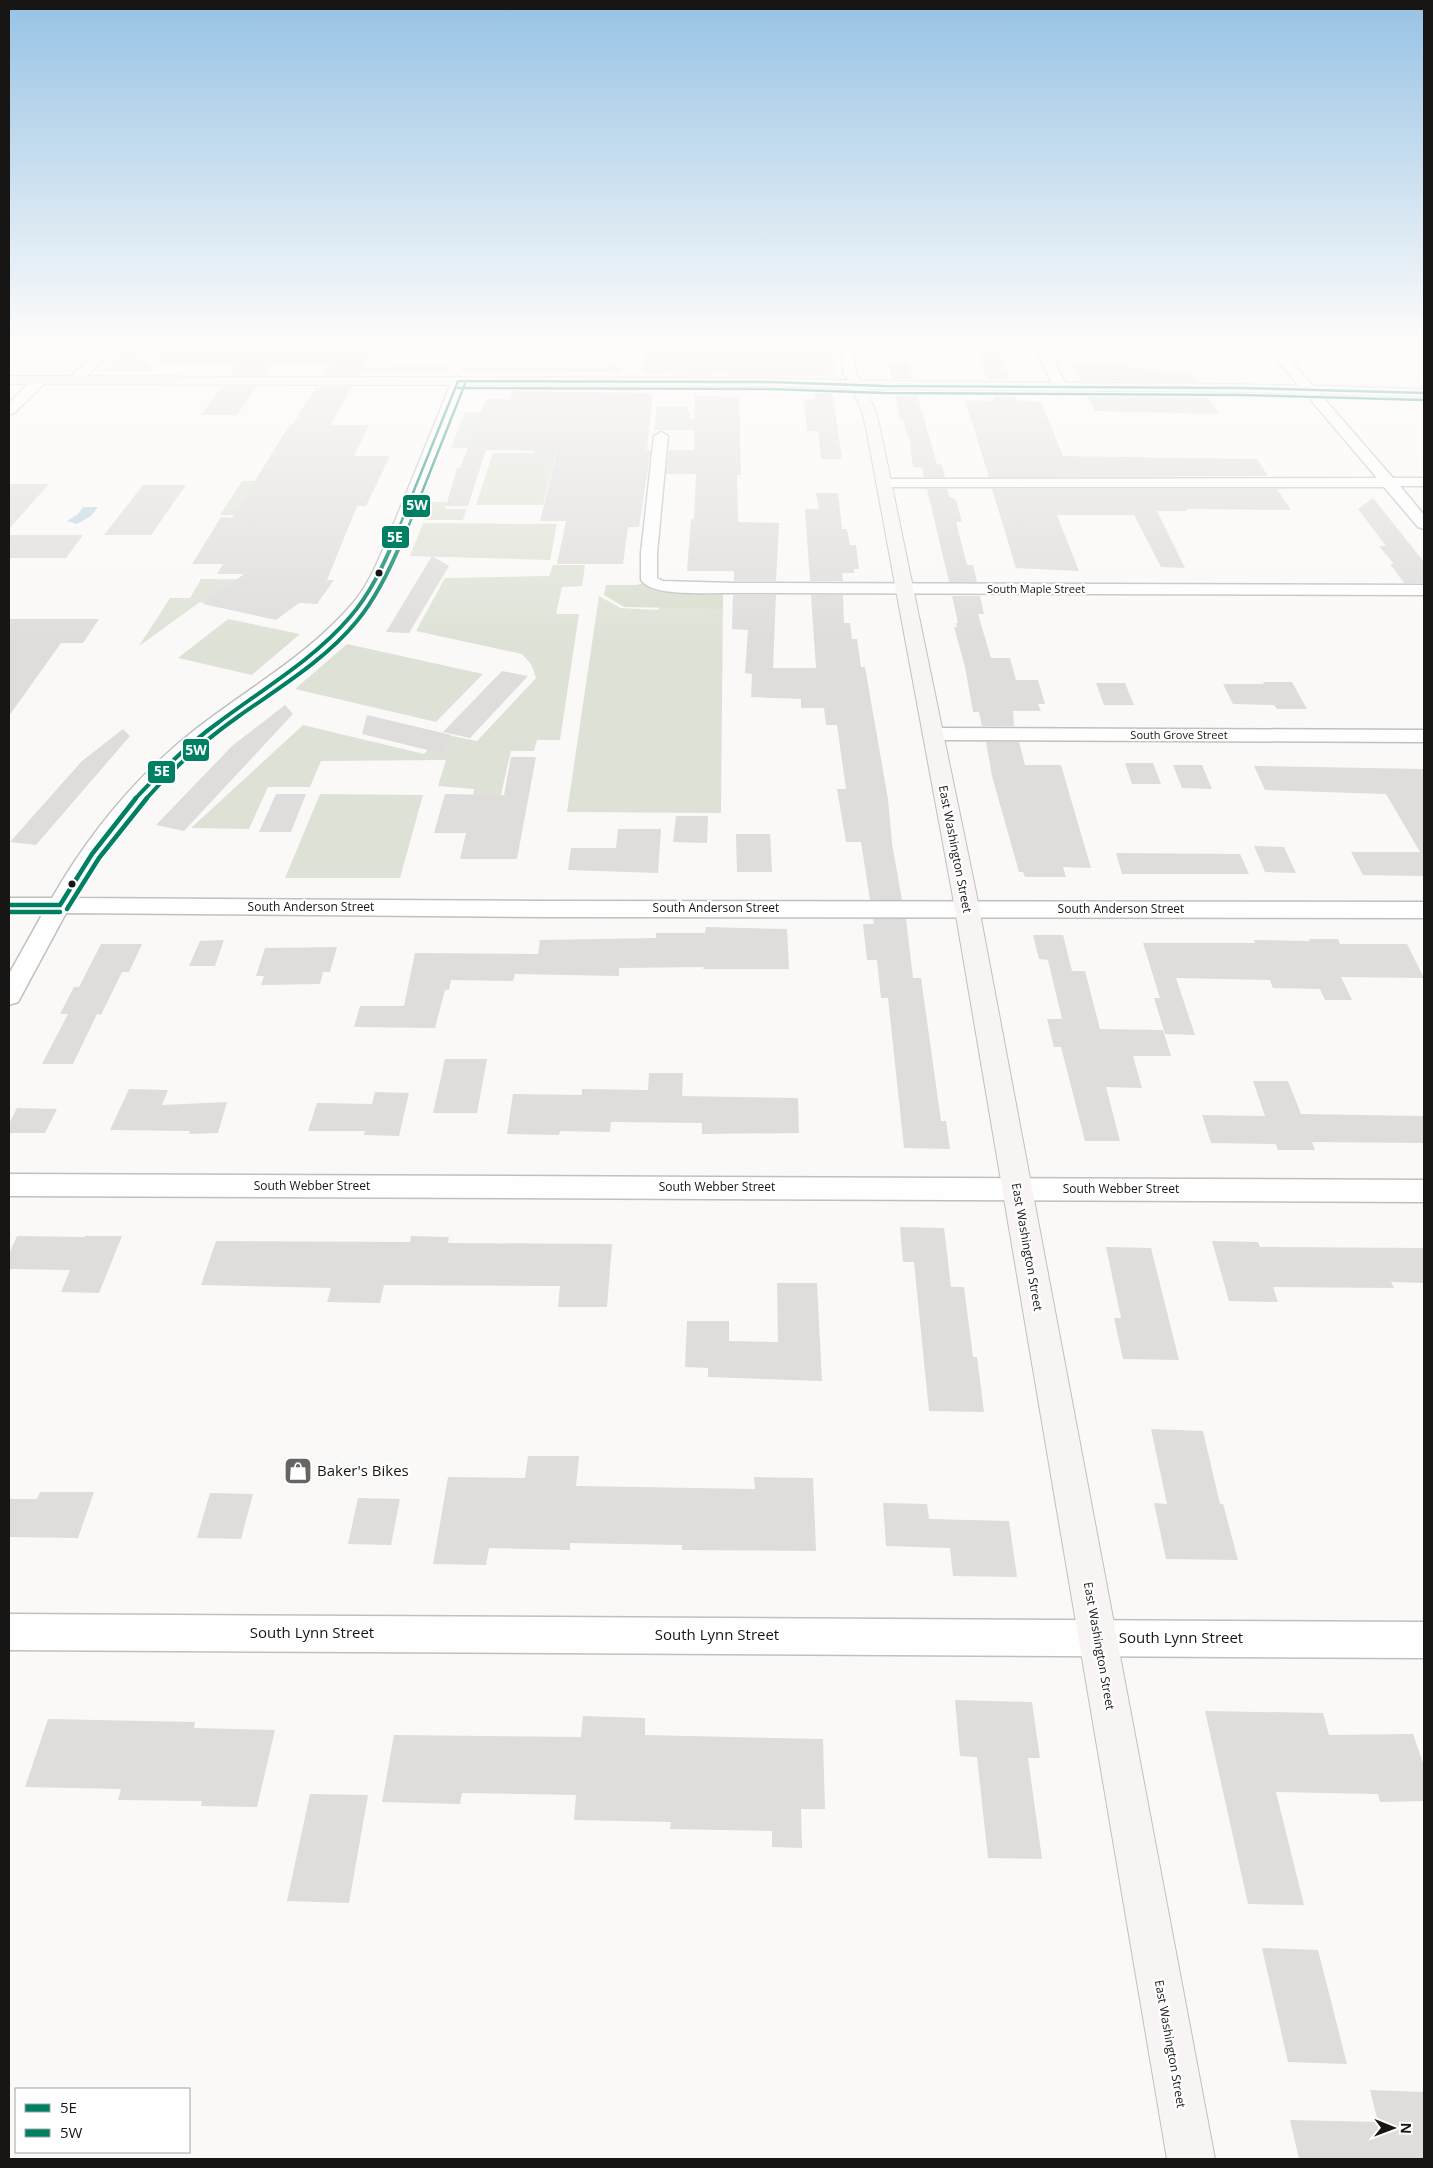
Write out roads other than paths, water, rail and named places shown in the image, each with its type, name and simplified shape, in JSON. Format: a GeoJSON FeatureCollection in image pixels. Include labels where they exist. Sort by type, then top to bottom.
{"type":"FeatureCollection","features":[{"type":"Feature","properties":{"kind":"main road","name":"East Washington Street"},"geometry":{"type":"LineString","coordinates":[[875,441],[967,908],[1191,2159]]}},
{"type":"Feature","properties":{"kind":"street"},"geometry":{"type":"LineString","coordinates":[[9,996],[94,848],[158,772],[218,722],[300,664],[330,638],[362,602],[386,561],[434,441]]}},
{"type":"Feature","properties":{"kind":"street","name":"South Maple Street"},"geometry":{"type":"LineString","coordinates":[[660,441],[649,553],[649,580],[660,586],[698,588],[1424,590]]}},
{"type":"Feature","properties":{"kind":"street"},"geometry":{"type":"LineString","coordinates":[[1354,441],[1424,524]]}},
{"type":"Feature","properties":{"kind":"street"},"geometry":{"type":"LineString","coordinates":[[883,483],[1424,482]]}},
{"type":"Feature","properties":{"kind":"street","name":"South Grove Street"},"geometry":{"type":"LineString","coordinates":[[933,734],[1424,736]]}},
{"type":"Feature","properties":{"kind":"street","name":"South Anderson Street"},"geometry":{"type":"LineString","coordinates":[[9,905],[536,909],[1424,910]]}},
{"type":"Feature","properties":{"kind":"street","name":"South Webber Street"},"geometry":{"type":"LineString","coordinates":[[9,1185],[1424,1191]]}},
{"type":"Feature","properties":{"kind":"street","name":"South Lynn Street"},"geometry":{"type":"LineString","coordinates":[[9,1632],[1424,1640]]}},
{"type":"Feature","properties":{"kind":"water"},"geometry":{"type":"Polygon","coordinates":[[[83,507],[98,507],[91,516],[77,524],[67,521],[78,514],[83,507]]]}},
{"type":"Feature","properties":{"kind":"place","name":"Baker's Bikes"},"geometry":{"type":"Point","coordinates":[298,1471]}}]}
